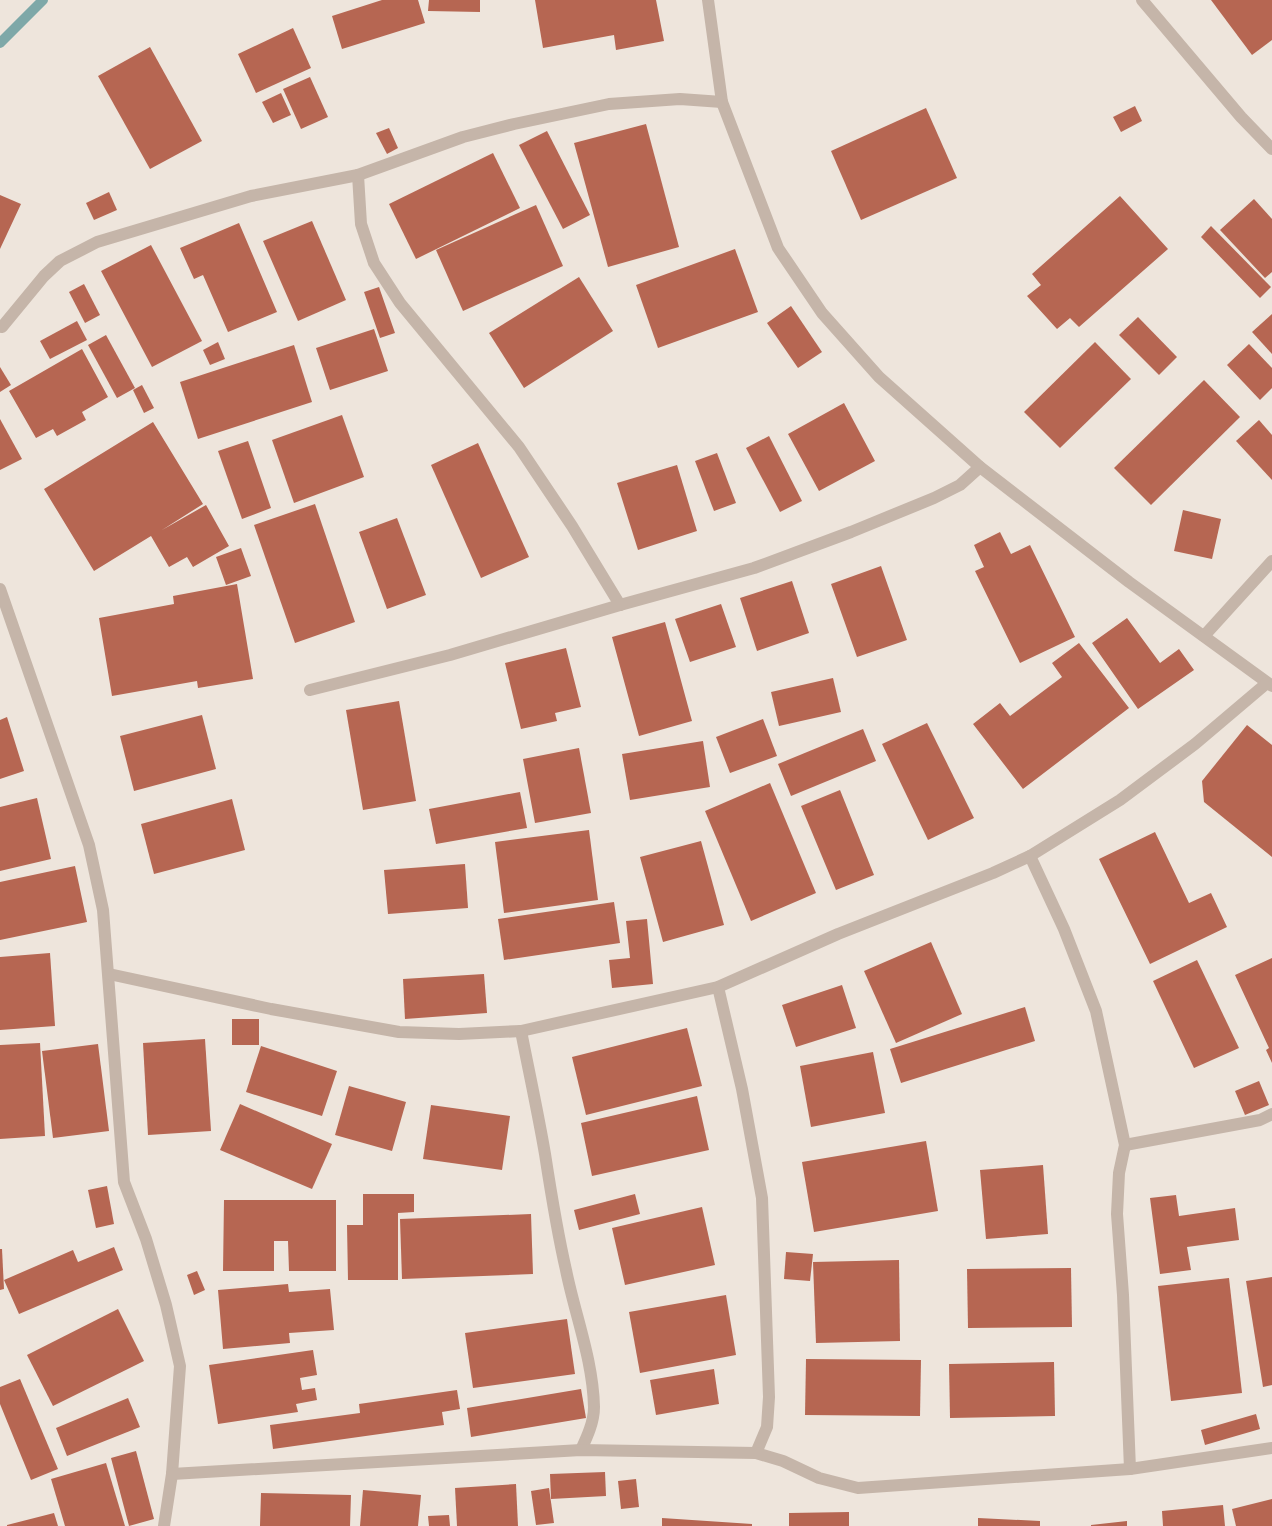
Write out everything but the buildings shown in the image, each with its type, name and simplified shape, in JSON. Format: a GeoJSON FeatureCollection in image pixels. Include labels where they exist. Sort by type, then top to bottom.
{"type":"FeatureCollection","features":[{"type":"Feature","properties":{"kind":"street"},"geometry":{"type":"LineString","coordinates":[[109,974],[271,1009],[399,1032],[460,1034],[521,1031],[718,986],[838,934],[993,873],[1030,856],[1120,800],[1270,685],[1129,582],[980,467],[879,376],[822,313],[778,248],[722,102],[708,0]]}},
{"type":"Feature","properties":{"kind":"street"},"geometry":{"type":"LineString","coordinates":[[1142,0],[1241,117],[1272,149]]}},
{"type":"Feature","properties":{"kind":"street"},"geometry":{"type":"LineString","coordinates":[[2,326],[44,276],[60,261],[97,242],[251,196],[358,174],[464,137],[514,124],[609,104],[680,99],[722,102]]}},
{"type":"Feature","properties":{"kind":"street"},"geometry":{"type":"LineString","coordinates":[[358,174],[361,224],[374,263],[400,303],[519,447],[572,526],[620,605]]}},
{"type":"Feature","properties":{"kind":"street"},"geometry":{"type":"LineString","coordinates":[[310,690],[450,655],[754,568],[851,532],[934,498],[960,485],[980,467]]}},
{"type":"Feature","properties":{"kind":"street"},"geometry":{"type":"LineString","coordinates":[[1204,636],[1272,561]]}},
{"type":"Feature","properties":{"kind":"street"},"geometry":{"type":"LineString","coordinates":[[0,589],[89,844],[103,910],[124,1182],[146,1239],[166,1305],[180,1366],[172,1474],[164,1526]]}},
{"type":"Feature","properties":{"kind":"street"},"geometry":{"type":"LineString","coordinates":[[1030,856],[1064,929],[1096,1011],[1125,1145],[1119,1173],[1117,1214],[1123,1295],[1130,1470]]}},
{"type":"Feature","properties":{"kind":"street"},"geometry":{"type":"LineString","coordinates":[[718,986],[742,1089],[762,1198],[769,1397],[767,1427],[756,1453]]}},
{"type":"Feature","properties":{"kind":"street"},"geometry":{"type":"LineString","coordinates":[[521,1031],[545,1153],[556,1226],[592,1381],[594,1409],[590,1430],[581,1450]]}},
{"type":"Feature","properties":{"kind":"street"},"geometry":{"type":"LineString","coordinates":[[1125,1145],[1260,1120],[1272,1114]]}},
{"type":"Feature","properties":{"kind":"street"},"geometry":{"type":"LineString","coordinates":[[172,1474],[581,1450],[756,1453],[783,1461],[820,1478],[858,1488],[1130,1470],[1272,1448]]}},
{"type":"Feature","properties":{"kind":"waterway"},"geometry":{"type":"LineString","coordinates":[[0,43],[43,0]]}}]}
